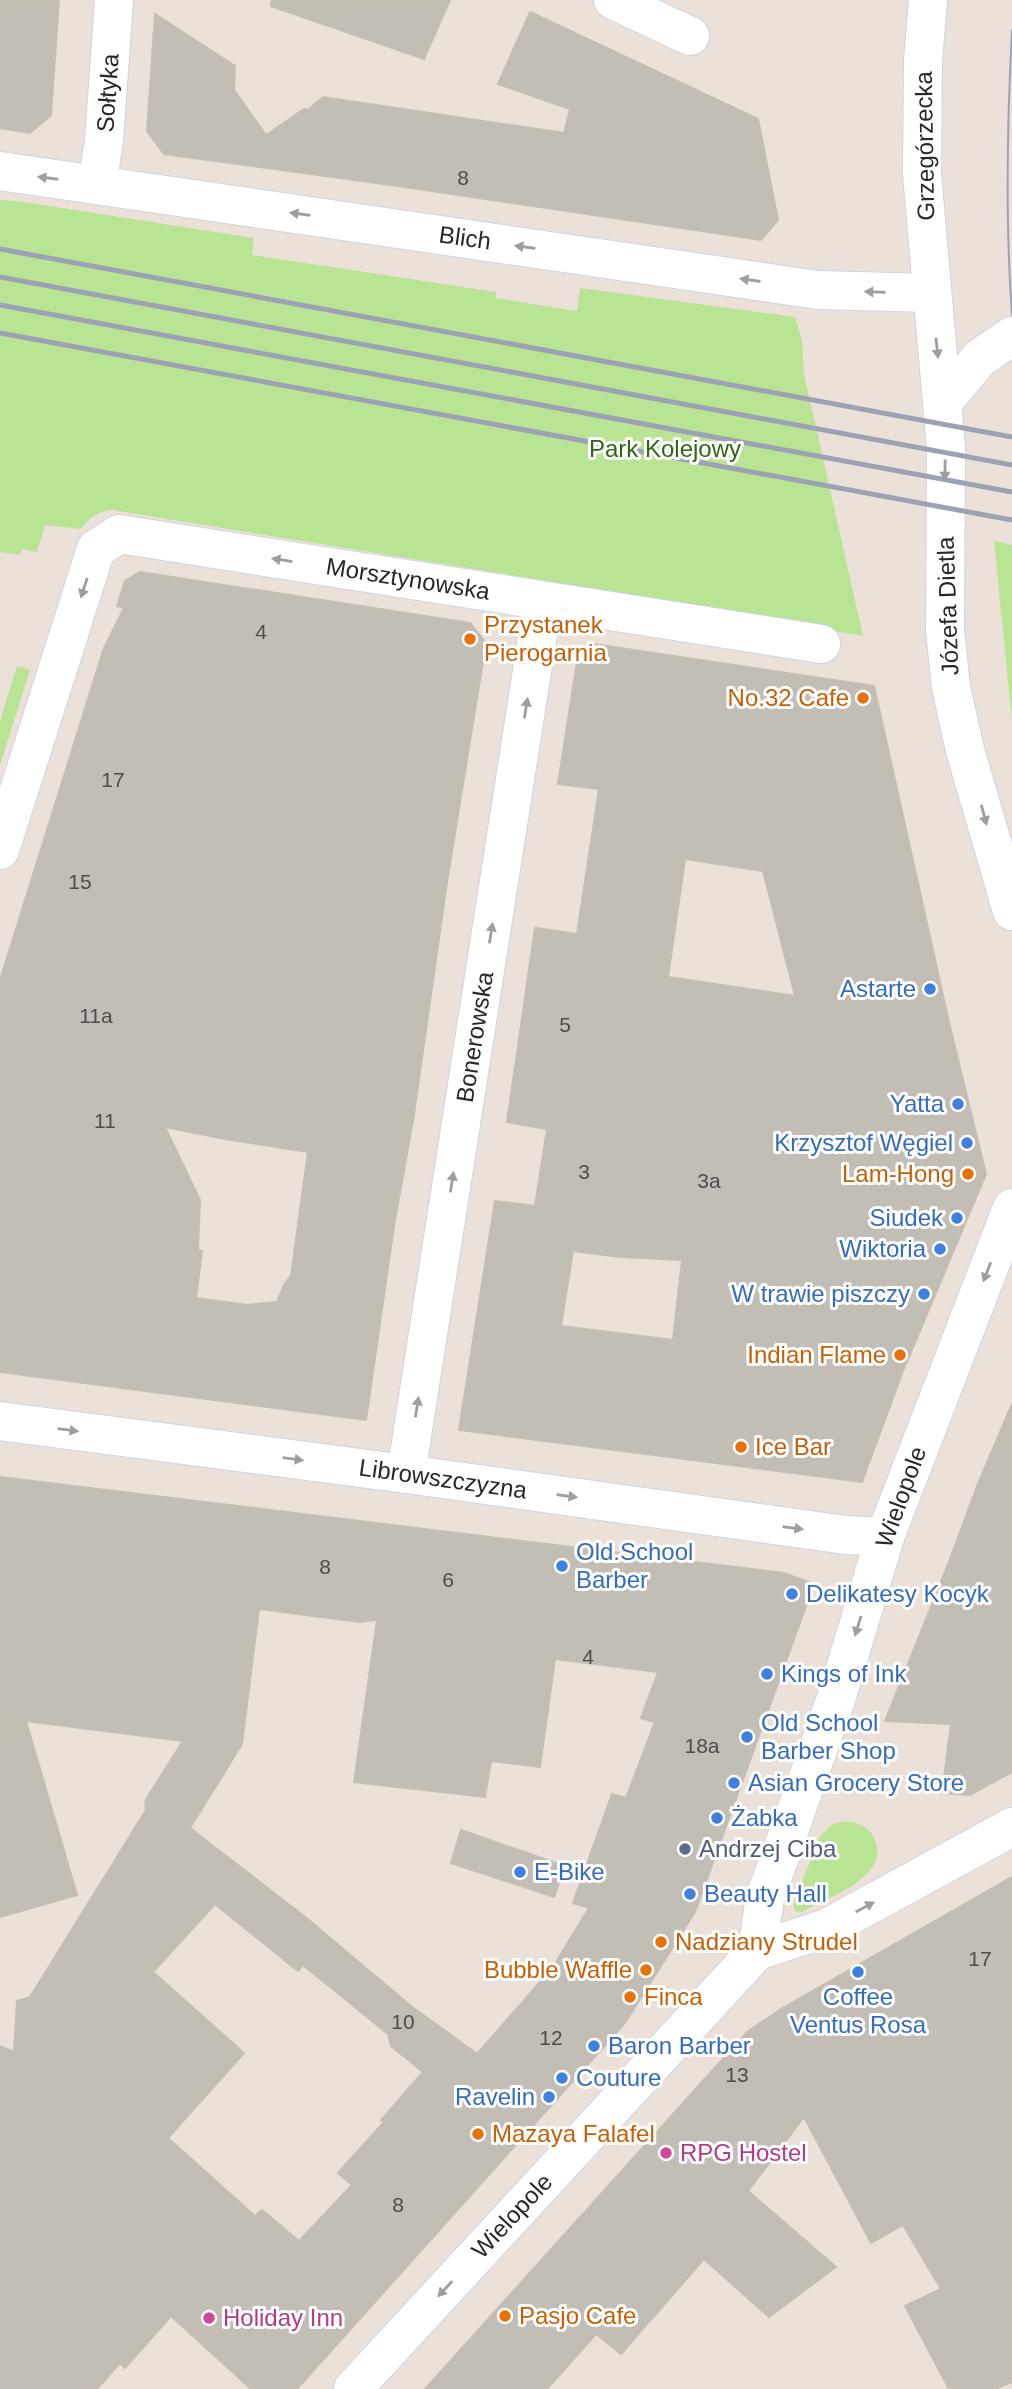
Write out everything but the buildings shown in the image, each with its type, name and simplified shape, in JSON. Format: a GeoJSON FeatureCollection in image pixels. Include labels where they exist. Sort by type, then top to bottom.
{"type":"FeatureCollection","features":[{"type":"Feature","properties":{"kind":"street","name":"Sołtyka"},"geometry":{"type":"LineString","coordinates":[[97,185],[104,141],[114,0]]}},
{"type":"Feature","properties":{"kind":"street"},"geometry":{"type":"LineString","coordinates":[[613,0],[690,36]]}},
{"type":"Feature","properties":{"kind":"street","name":"Grzegórzecka"},"geometry":{"type":"LineString","coordinates":[[929,0],[923,61],[922,174],[932,293]]}},
{"type":"Feature","properties":{"kind":"street","name":"Blich"},"geometry":{"type":"LineString","coordinates":[[0,171],[818,290],[932,293]]}},
{"type":"Feature","properties":{"kind":"street","name":"Józefa Dietla"},"geometry":{"type":"LineString","coordinates":[[932,293],[946,447],[945,630],[951,687],[965,750],[1012,911]]}},
{"type":"Feature","properties":{"kind":"street"},"geometry":{"type":"LineString","coordinates":[[943,402],[980,358],[1012,335]]}},
{"type":"Feature","properties":{"kind":"street","name":"Morsztynowska"},"geometry":{"type":"LineString","coordinates":[[0,850],[96,549],[119,534],[821,643]]}},
{"type":"Feature","properties":{"kind":"street","name":"Bonerowska"},"geometry":{"type":"LineString","coordinates":[[406,1474],[543,601]]}},
{"type":"Feature","properties":{"kind":"street","name":"Wielopole"},"geometry":{"type":"LineString","coordinates":[[757,1951],[765,1898],[836,1699],[885,1537],[1012,1208]]}},
{"type":"Feature","properties":{"kind":"street","name":"Librowszczyzna"},"geometry":{"type":"LineString","coordinates":[[0,1421],[846,1535],[885,1537]]}},
{"type":"Feature","properties":{"kind":"street","name":"Wielopole"},"geometry":{"type":"LineString","coordinates":[[353,2389],[757,1951],[827,1928],[1012,1827]]}},
{"type":"Feature","properties":{"kind":"green space","name":"Park Kolejowy"},"geometry":{"type":"Polygon","coordinates":[[[0,200],[254,238],[252,255],[496,292],[496,298],[577,311],[580,288],[795,317],[802,340],[804,374],[863,636],[603,590],[112,510],[94,516],[81,529],[45,525],[37,552],[23,549],[19,555],[0,552],[0,200]]]}},
{"type":"Feature","properties":{"kind":"green space"},"geometry":{"type":"Polygon","coordinates":[[[994,541],[1012,545],[1012,721],[994,541]]]}},
{"type":"Feature","properties":{"kind":"green space"},"geometry":{"type":"Polygon","coordinates":[[[17,666],[30,670],[0,765],[0,721],[17,666]]]}},
{"type":"Feature","properties":{"kind":"green space"},"geometry":{"type":"Polygon","coordinates":[[[852,1822],[868,1830],[874,1838],[877,1852],[874,1864],[866,1874],[841,1892],[802,1912],[795,1911],[793,1905],[820,1836],[833,1824],[852,1822]]]}},
{"type":"Feature","properties":{"kind":"tram line"},"geometry":{"type":"LineString","coordinates":[[1012,30],[1008,172],[1012,315]]}},
{"type":"Feature","properties":{"kind":"railway"},"geometry":{"type":"LineString","coordinates":[[0,249],[1012,437]]}},
{"type":"Feature","properties":{"kind":"railway"},"geometry":{"type":"LineString","coordinates":[[0,277],[1012,465]]}},
{"type":"Feature","properties":{"kind":"railway"},"geometry":{"type":"LineString","coordinates":[[0,305],[1012,492]]}},
{"type":"Feature","properties":{"kind":"railway"},"geometry":{"type":"LineString","coordinates":[[0,333],[1012,520]]}},
{"type":"Feature","properties":{"kind":"place","name":"Przystanek Pierogarnia"},"geometry":{"type":"Point","coordinates":[470,639]}},
{"type":"Feature","properties":{"kind":"place","name":"No.32 Cafe"},"geometry":{"type":"Point","coordinates":[863,698]}},
{"type":"Feature","properties":{"kind":"place","name":"Astarte"},"geometry":{"type":"Point","coordinates":[930,989]}},
{"type":"Feature","properties":{"kind":"place","name":"Yatta"},"geometry":{"type":"Point","coordinates":[958,1104]}},
{"type":"Feature","properties":{"kind":"place","name":"Krzysztof Węgiel"},"geometry":{"type":"Point","coordinates":[967,1143]}},
{"type":"Feature","properties":{"kind":"place","name":"Lam-Hong"},"geometry":{"type":"Point","coordinates":[968,1174]}},
{"type":"Feature","properties":{"kind":"place","name":"Siudek"},"geometry":{"type":"Point","coordinates":[957,1218]}},
{"type":"Feature","properties":{"kind":"place","name":"Wiktoria"},"geometry":{"type":"Point","coordinates":[940,1249]}},
{"type":"Feature","properties":{"kind":"place","name":"W trawie piszczy"},"geometry":{"type":"Point","coordinates":[924,1294]}},
{"type":"Feature","properties":{"kind":"place","name":"Indian Flame"},"geometry":{"type":"Point","coordinates":[900,1355]}},
{"type":"Feature","properties":{"kind":"place","name":"Ice Bar"},"geometry":{"type":"Point","coordinates":[741,1447]}},
{"type":"Feature","properties":{"kind":"place","name":"Old.School Barber"},"geometry":{"type":"Point","coordinates":[562,1566]}},
{"type":"Feature","properties":{"kind":"place","name":"Delikatesy Kocyk"},"geometry":{"type":"Point","coordinates":[792,1594]}},
{"type":"Feature","properties":{"kind":"place","name":"Kings of Ink"},"geometry":{"type":"Point","coordinates":[767,1674]}},
{"type":"Feature","properties":{"kind":"place","name":"Old School Barber Shop"},"geometry":{"type":"Point","coordinates":[747,1737]}},
{"type":"Feature","properties":{"kind":"place","name":"Asian Grocery Store"},"geometry":{"type":"Point","coordinates":[734,1783]}},
{"type":"Feature","properties":{"kind":"place","name":"Żabka"},"geometry":{"type":"Point","coordinates":[717,1818]}},
{"type":"Feature","properties":{"kind":"place","name":"Andrzej Ciba"},"geometry":{"type":"Point","coordinates":[685,1849]}},
{"type":"Feature","properties":{"kind":"place","name":"E-Bike"},"geometry":{"type":"Point","coordinates":[520,1872]}},
{"type":"Feature","properties":{"kind":"place","name":"Beauty Hall"},"geometry":{"type":"Point","coordinates":[690,1894]}},
{"type":"Feature","properties":{"kind":"place","name":"Nadziany Strudel"},"geometry":{"type":"Point","coordinates":[661,1942]}},
{"type":"Feature","properties":{"kind":"place","name":"Bubble Waffle"},"geometry":{"type":"Point","coordinates":[646,1970]}},
{"type":"Feature","properties":{"kind":"place","name":"Coffee Ventus Rosa"},"geometry":{"type":"Point","coordinates":[858,1972]}},
{"type":"Feature","properties":{"kind":"place","name":"Finca"},"geometry":{"type":"Point","coordinates":[630,1997]}},
{"type":"Feature","properties":{"kind":"place","name":"Baron Barber"},"geometry":{"type":"Point","coordinates":[594,2046]}},
{"type":"Feature","properties":{"kind":"place","name":"Couture"},"geometry":{"type":"Point","coordinates":[562,2078]}},
{"type":"Feature","properties":{"kind":"place","name":"Ravelin"},"geometry":{"type":"Point","coordinates":[549,2097]}},
{"type":"Feature","properties":{"kind":"place","name":"Mazaya Falafel"},"geometry":{"type":"Point","coordinates":[478,2134]}},
{"type":"Feature","properties":{"kind":"place","name":"RPG Hostel"},"geometry":{"type":"Point","coordinates":[666,2153]}},
{"type":"Feature","properties":{"kind":"place","name":"Pasjo Cafe"},"geometry":{"type":"Point","coordinates":[505,2316]}},
{"type":"Feature","properties":{"kind":"place","name":"Holiday Inn"},"geometry":{"type":"Point","coordinates":[209,2318]}}]}
